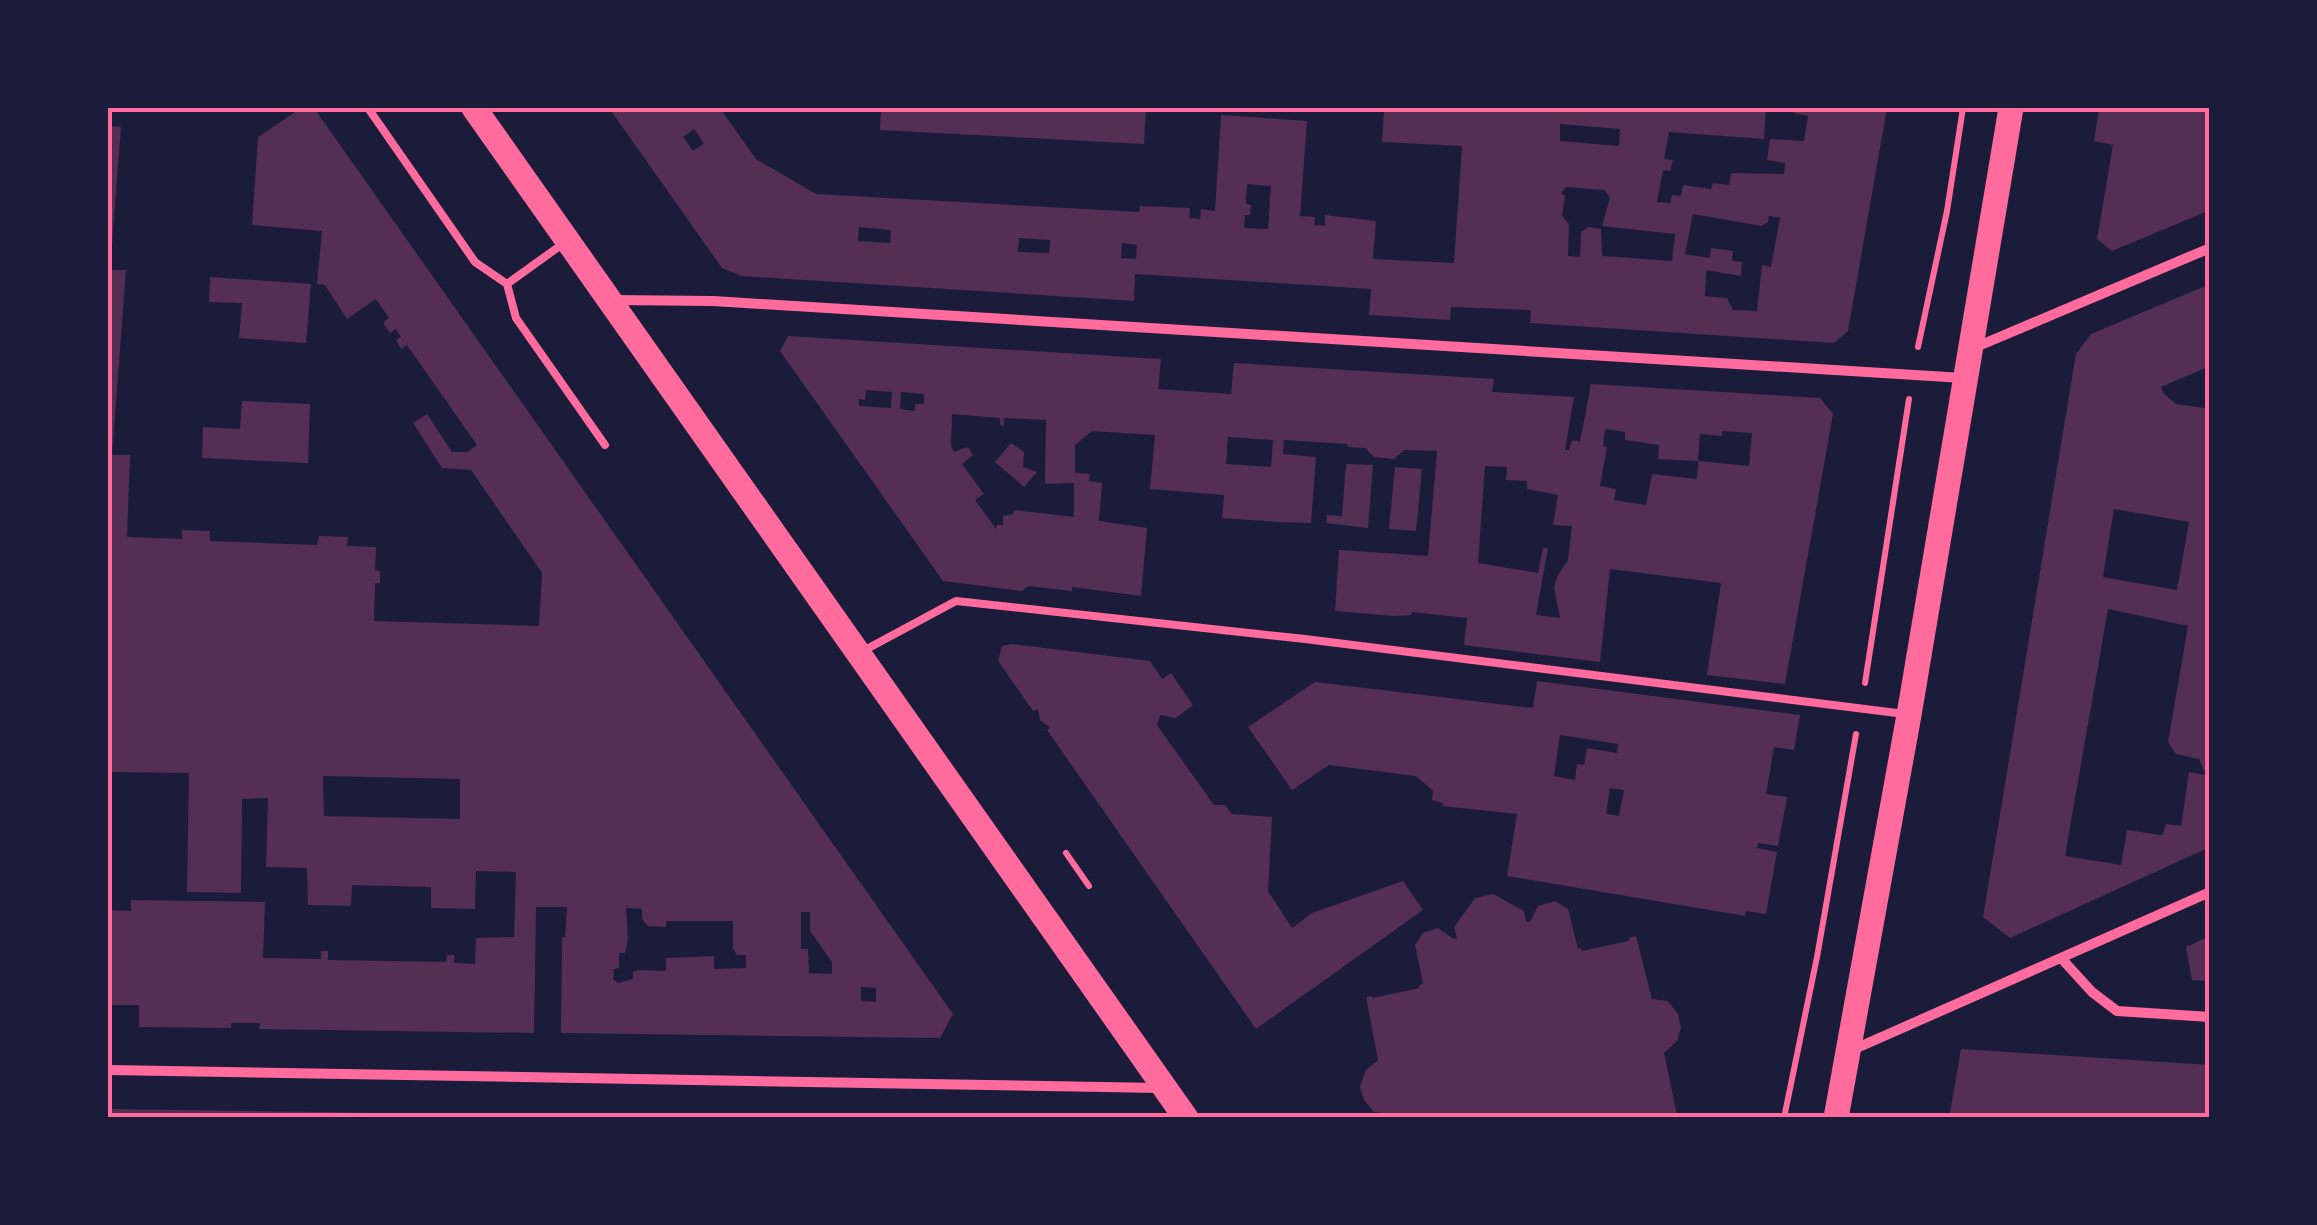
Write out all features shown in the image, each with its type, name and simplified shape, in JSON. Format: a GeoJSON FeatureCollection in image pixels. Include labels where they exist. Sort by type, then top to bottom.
{"type":"FeatureCollection","features":[{"type":"Feature","properties":{"kind":"main road"},"geometry":{"type":"LineString","coordinates":[[474,108],[1186,1118]]}},
{"type":"Feature","properties":{"kind":"main road"},"geometry":{"type":"LineString","coordinates":[[1836,1118],[1909,715],[2011,108]]}},
{"type":"Feature","properties":{"kind":"street"},"geometry":{"type":"LineString","coordinates":[[1969,350],[2210,248]]}},
{"type":"Feature","properties":{"kind":"street"},"geometry":{"type":"LineString","coordinates":[[609,300],[712,301],[1964,378]]}},
{"type":"Feature","properties":{"kind":"street"},"geometry":{"type":"LineString","coordinates":[[1849,1052],[2210,892]]}},
{"type":"Feature","properties":{"kind":"street"},"geometry":{"type":"LineString","coordinates":[[2061,958],[2116,1011],[2210,1017]]}},
{"type":"Feature","properties":{"kind":"street"},"geometry":{"type":"LineString","coordinates":[[108,1070],[1165,1088]]}},
{"type":"Feature","properties":{"kind":"lane"},"geometry":{"type":"LineString","coordinates":[[368,108],[475,262],[507,284],[516,318],[605,445]]}},
{"type":"Feature","properties":{"kind":"lane"},"geometry":{"type":"LineString","coordinates":[[507,284],[568,241]]}},
{"type":"Feature","properties":{"kind":"lane"},"geometry":{"type":"LineString","coordinates":[[859,653],[956,600],[1909,715]]}},
{"type":"Feature","properties":{"kind":"path"},"geometry":{"type":"LineString","coordinates":[[1784,1118],[1817,957],[1860,708],[1912,375],[1964,108]]}},
{"type":"Feature","properties":{"kind":"path"},"geometry":{"type":"LineString","coordinates":[[1066,854],[1089,886]]}},
{"type":"Feature","properties":{"kind":"building"},"geometry":{"type":"Polygon","coordinates":[[[301,108],[314,108],[953,1014],[940,1038],[561,1033],[562,937],[565,938],[567,907],[536,907],[534,1033],[259,1029],[260,1023],[231,1023],[231,1028],[139,1027],[139,1005],[108,1005],[108,910],[131,911],[131,900],[265,902],[263,958],[321,959],[321,951],[328,951],[328,960],[446,962],[447,955],[454,955],[454,963],[475,964],[476,938],[514,937],[516,872],[476,871],[475,909],[431,908],[431,887],[352,885],[351,906],[308,905],[307,868],[266,867],[268,798],[242,799],[241,893],[187,892],[189,773],[108,772],[108,126],[121,127],[110,270],[126,270],[112,455],[130,455],[127,537],[182,539],[182,530],[210,531],[210,541],[317,545],[319,536],[348,537],[347,546],[376,547],[375,570],[380,571],[380,583],[375,583],[374,621],[539,626],[542,573],[471,470],[442,468],[413,423],[427,414],[452,452],[467,452],[477,445],[407,345],[401,349],[396,329],[390,333],[383,323],[389,318],[376,299],[347,319],[325,285],[317,284],[322,231],[252,225],[258,137],[301,108]],[[323,776],[324,816],[460,819],[460,779],[323,776]],[[626,908],[625,953],[619,953],[619,968],[614,969],[613,979],[618,983],[633,979],[633,972],[638,970],[666,971],[666,958],[714,956],[714,969],[746,968],[746,955],[737,955],[733,948],[733,921],[666,921],[666,927],[648,926],[642,919],[642,909],[626,908]],[[801,912],[801,949],[808,949],[809,973],[832,974],[832,962],[810,931],[810,912],[801,912]],[[861,987],[861,1001],[876,1002],[876,988],[861,987]]]}},
{"type":"Feature","properties":{"kind":"building"},"geometry":{"type":"Polygon","coordinates":[[[609,108],[727,108],[722,111],[756,159],[816,194],[1139,212],[1140,206],[1190,208],[1189,218],[1200,219],[1201,209],[1215,211],[1221,115],[1307,121],[1300,216],[1315,217],[1314,225],[1325,226],[1325,215],[1376,221],[1373,259],[1454,263],[1462,146],[1382,142],[1384,111],[1375,108],[1766,108],[1764,139],[1669,132],[1664,159],[1673,160],[1670,171],[1663,170],[1657,202],[1670,203],[1672,195],[1681,196],[1683,185],[1711,189],[1713,183],[1729,185],[1731,173],[1784,174],[1785,163],[1767,160],[1770,139],[1804,141],[1808,116],[1794,113],[1795,108],[1887,108],[1848,331],[1834,343],[1530,323],[1531,310],[1451,307],[1450,320],[1369,315],[1371,289],[1135,274],[1134,301],[741,276],[722,268],[609,108]],[[1560,124],[1560,141],[1619,146],[1620,129],[1560,124]],[[694,129],[683,137],[693,151],[704,143],[694,129]],[[1247,184],[1246,204],[1251,205],[1244,228],[1268,229],[1271,186],[1247,184]],[[1566,187],[1561,193],[1565,196],[1562,216],[1569,224],[1568,256],[1580,257],[1581,232],[1589,227],[1601,229],[1602,256],[1672,261],[1675,234],[1602,226],[1610,198],[1604,190],[1566,187]],[[1693,214],[1685,254],[1710,258],[1711,248],[1733,251],[1732,261],[1742,262],[1741,276],[1706,270],[1705,296],[1727,298],[1733,310],[1757,311],[1762,265],[1771,267],[1780,218],[1769,216],[1762,226],[1693,214]],[[859,227],[858,241],[890,243],[891,230],[859,227]],[[1019,238],[1018,252],[1049,253],[1050,240],[1019,238]],[[1122,243],[1121,258],[1136,259],[1137,245],[1122,243]]]}},
{"type":"Feature","properties":{"kind":"building"},"geometry":{"type":"Polygon","coordinates":[[[881,108],[1146,108],[1144,144],[880,130],[881,108]]]}},
{"type":"Feature","properties":{"kind":"building"},"geometry":{"type":"Polygon","coordinates":[[[2099,108],[2210,108],[2210,144],[2205,146],[2210,155],[2210,210],[2112,251],[2097,239],[2113,145],[2094,141],[2099,108]]]}},
{"type":"Feature","properties":{"kind":"building"},"geometry":{"type":"Polygon","coordinates":[[[210,277],[311,284],[306,343],[239,338],[242,303],[209,302],[210,277]]]}},
{"type":"Feature","properties":{"kind":"building"},"geometry":{"type":"Polygon","coordinates":[[[2210,284],[2210,366],[2161,387],[2176,404],[2210,409],[2210,695],[2206,714],[2210,714],[2210,847],[2010,938],[1983,917],[2076,354],[2091,334],[2210,284]],[[2114,509],[2103,577],[2177,590],[2189,522],[2114,509]],[[2108,609],[2065,856],[2121,865],[2127,830],[2162,835],[2166,824],[2181,826],[2189,772],[2206,775],[2199,759],[2176,754],[2168,742],[2188,626],[2108,609]]]}},
{"type":"Feature","properties":{"kind":"building"},"geometry":{"type":"Polygon","coordinates":[[[788,336],[1161,359],[1158,389],[1231,394],[1234,363],[1494,379],[1492,392],[1574,397],[1565,450],[1569,450],[1572,440],[1580,442],[1591,384],[1820,398],[1833,414],[1785,684],[1707,675],[1721,583],[1610,569],[1600,662],[1464,645],[1467,618],[1412,612],[1394,616],[1335,611],[1339,550],[1428,556],[1437,451],[1404,450],[1394,459],[1374,457],[1365,448],[1347,444],[1284,440],[1283,454],[1316,457],[1311,523],[1278,522],[1222,518],[1224,495],[1150,489],[1155,435],[1092,431],[1075,445],[1075,473],[1090,474],[1089,481],[1102,483],[1099,521],[1147,528],[1141,596],[1072,587],[1072,591],[1028,586],[1022,591],[943,581],[780,351],[788,336]],[[866,390],[865,400],[859,399],[859,406],[891,408],[892,392],[866,390]],[[901,392],[900,409],[915,411],[915,404],[924,404],[924,394],[901,392]],[[952,414],[954,452],[968,447],[973,455],[962,464],[984,494],[975,500],[996,529],[1003,525],[1003,516],[1013,514],[1014,510],[1074,517],[1074,483],[1045,482],[1046,420],[1004,418],[1004,426],[1000,425],[1000,418],[952,414]],[[1605,429],[1603,446],[1607,447],[1600,486],[1616,489],[1614,500],[1646,505],[1652,474],[1697,479],[1698,461],[1658,459],[1659,445],[1625,440],[1625,432],[1605,429]],[[1752,433],[1700,434],[1698,461],[1749,466],[1752,433]],[[1228,437],[1226,464],[1271,467],[1273,440],[1228,437]],[[1485,466],[1478,563],[1538,573],[1543,548],[1548,548],[1536,615],[1560,618],[1554,587],[1568,560],[1572,526],[1553,525],[1558,495],[1527,489],[1527,481],[1506,480],[1507,467],[1485,466]]]}},
{"type":"Feature","properties":{"kind":"building"},"geometry":{"type":"Polygon","coordinates":[[[242,401],[310,404],[308,463],[202,458],[203,427],[240,429],[242,401]]]}},
{"type":"Feature","properties":{"kind":"building"},"geometry":{"type":"Polygon","coordinates":[[[1011,443],[1024,452],[1023,467],[1037,472],[1024,487],[995,462],[1011,443]]]}},
{"type":"Feature","properties":{"kind":"building"},"geometry":{"type":"Polygon","coordinates":[[[1346,464],[1373,465],[1368,528],[1326,523],[1327,515],[1342,516],[1346,464]]]}},
{"type":"Feature","properties":{"kind":"building"},"geometry":{"type":"Polygon","coordinates":[[[1395,467],[1422,469],[1416,531],[1389,529],[1395,467]]]}},
{"type":"Feature","properties":{"kind":"building"},"geometry":{"type":"Polygon","coordinates":[[[1002,646],[1150,661],[1162,679],[1171,673],[1193,705],[1176,718],[1160,715],[1157,725],[1214,805],[1225,805],[1232,814],[1272,817],[1268,891],[1292,928],[1312,913],[1403,881],[1423,910],[1256,1029],[1047,730],[1050,728],[1040,720],[1038,709],[1033,711],[998,661],[1002,646]]]}},
{"type":"Feature","properties":{"kind":"building"},"geometry":{"type":"Polygon","coordinates":[[[1537,681],[1800,715],[1794,750],[1774,747],[1766,794],[1787,797],[1778,846],[1758,843],[1757,848],[1777,852],[1766,914],[1746,911],[1745,916],[1507,876],[1517,814],[1442,806],[1443,803],[1432,800],[1433,791],[1416,776],[1329,765],[1292,790],[1248,727],[1315,682],[1533,708],[1537,681]],[[1560,735],[1554,776],[1575,780],[1577,764],[1584,765],[1587,748],[1617,753],[1618,744],[1560,735]],[[1610,788],[1606,814],[1619,816],[1624,790],[1610,788]]]}},
{"type":"Feature","properties":{"kind":"building"},"geometry":{"type":"Polygon","coordinates":[[[1493,894],[1524,911],[1526,922],[1530,922],[1538,906],[1555,901],[1568,909],[1578,949],[1582,951],[1636,936],[1652,999],[1668,1001],[1678,1014],[1681,1028],[1677,1041],[1664,1053],[1677,1115],[1390,1118],[1389,1114],[1374,1112],[1364,1100],[1360,1087],[1366,1070],[1378,1060],[1366,997],[1419,988],[1423,984],[1415,945],[1423,933],[1438,928],[1457,938],[1454,927],[1475,898],[1493,894]]]}},
{"type":"Feature","properties":{"kind":"building"},"geometry":{"type":"Polygon","coordinates":[[[2210,936],[2210,981],[2192,980],[2186,947],[2210,936]]]}},
{"type":"Feature","properties":{"kind":"building"},"geometry":{"type":"Polygon","coordinates":[[[1961,1049],[2210,1065],[2210,1118],[1949,1118],[1961,1049]]]}},
{"type":"Feature","properties":{"kind":"building"},"geometry":{"type":"Polygon","coordinates":[[[108,1109],[463,1114],[463,1118],[108,1118],[108,1109]]]}}]}
